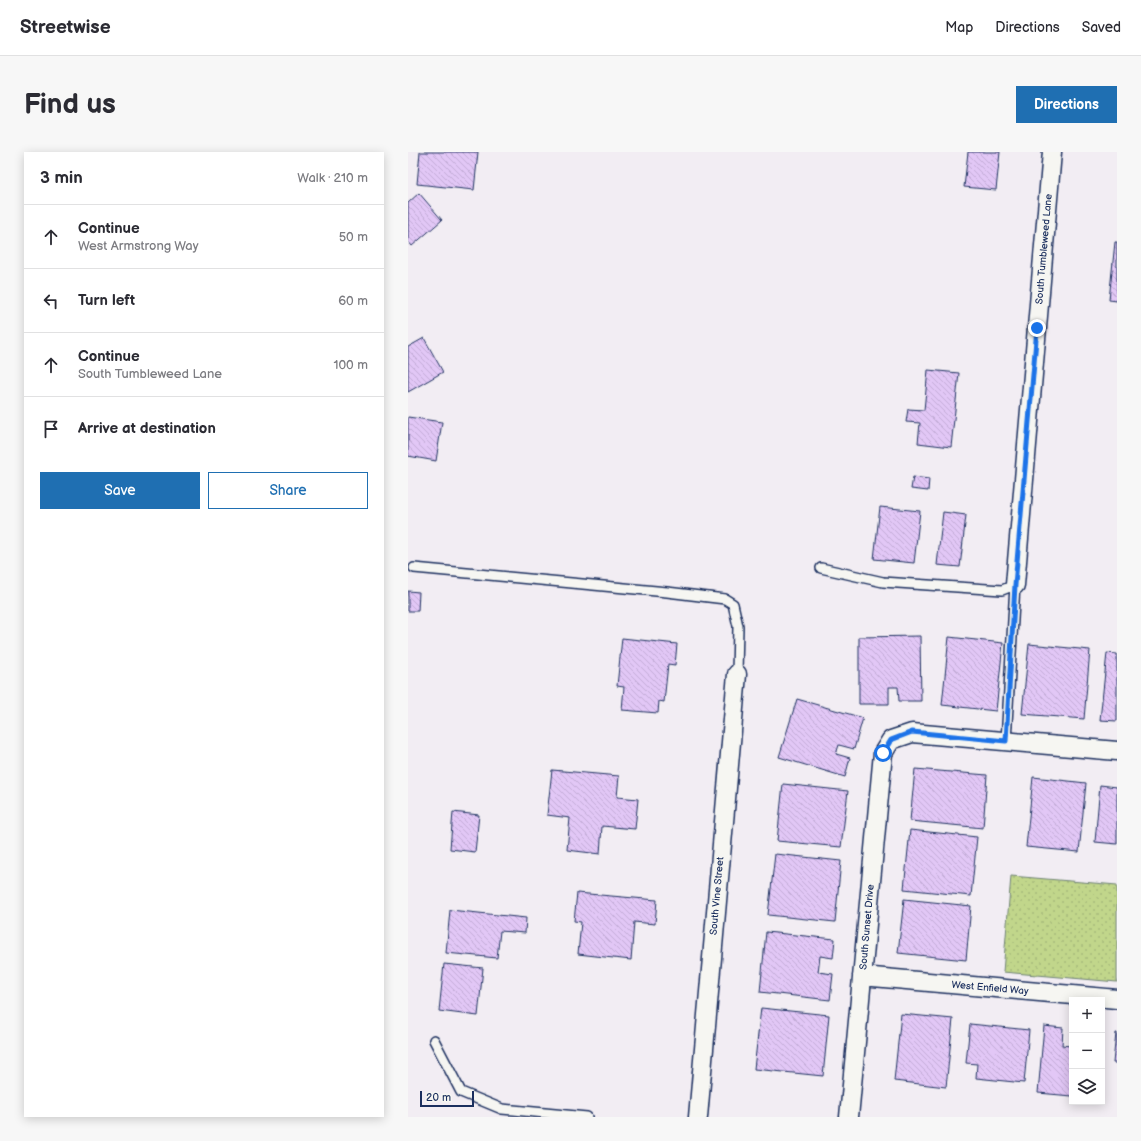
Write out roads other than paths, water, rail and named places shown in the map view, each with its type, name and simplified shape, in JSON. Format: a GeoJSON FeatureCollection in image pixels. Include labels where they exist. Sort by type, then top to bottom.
{"type":"FeatureCollection","features":[{"type":"Feature","properties":{"kind":"street","name":"South Tumbleweed Lane"},"geometry":{"type":"LineString","coordinates":[[1015,585],[1052,152]]}},
{"type":"Feature","properties":{"kind":"street","name":"South Vine Street"},"geometry":{"type":"LineString","coordinates":[[698,1117],[737,674]]}},
{"type":"Feature","properties":{"kind":"street","name":"South Sunset Drive"},"geometry":{"type":"LineString","coordinates":[[849,1117],[883,753],[891,740],[912,732],[1006,741]]}},
{"type":"Feature","properties":{"kind":"street"},"geometry":{"type":"LineString","coordinates":[[1006,741],[1117,751]]}},
{"type":"Feature","properties":{"kind":"street","name":"West Enfield Way"},"geometry":{"type":"LineString","coordinates":[[862,976],[1117,1000]]}},
{"type":"Feature","properties":{"kind":"lane"},"geometry":{"type":"LineString","coordinates":[[414,568],[667,592],[725,599],[734,604],[738,626],[737,674]]}},
{"type":"Feature","properties":{"kind":"lane"},"geometry":{"type":"LineString","coordinates":[[821,568],[883,582],[1002,590],[1015,585],[1006,741]]}},
{"type":"Feature","properties":{"kind":"lane"},"geometry":{"type":"LineString","coordinates":[[434,1040],[461,1092],[502,1109],[587,1117]]}}]}
